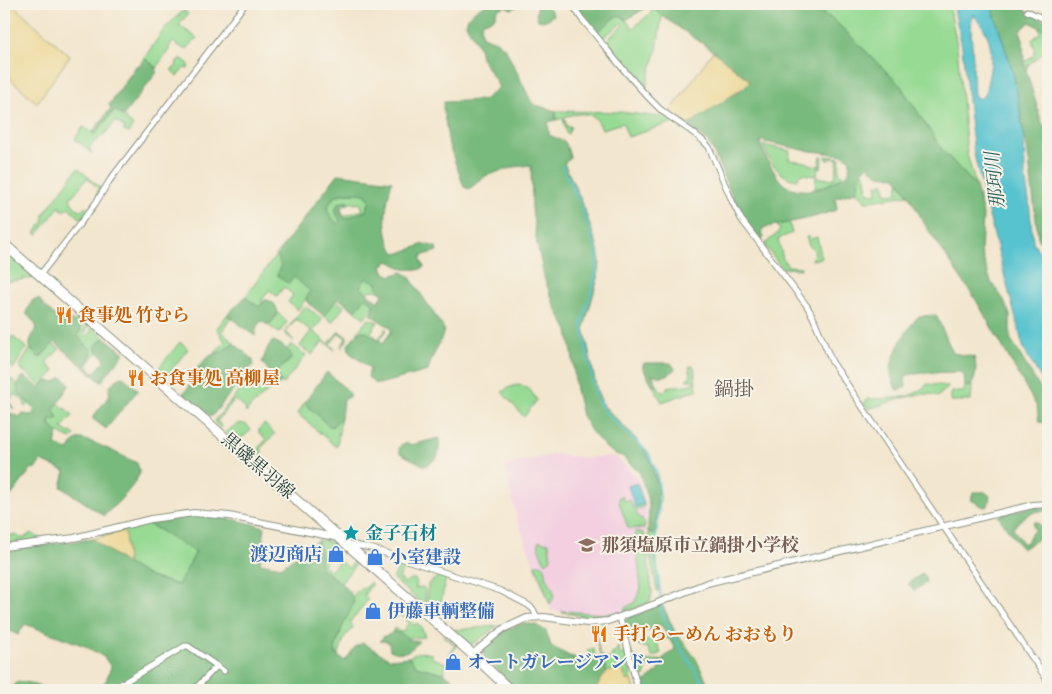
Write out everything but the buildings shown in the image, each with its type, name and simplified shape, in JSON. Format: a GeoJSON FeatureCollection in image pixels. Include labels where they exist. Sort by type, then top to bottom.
{"type":"FeatureCollection","features":[{"type":"Feature","properties":{"kind":"main road","name":"黒磯黒羽線"},"geometry":{"type":"LineString","coordinates":[[4,244],[8,252],[40,276],[472,654],[510,690]]}},
{"type":"Feature","properties":{"kind":"street"},"geometry":{"type":"LineString","coordinates":[[40,276],[95,204],[110,180],[245,4]]}},
{"type":"Feature","properties":{"kind":"street"},"geometry":{"type":"LineString","coordinates":[[572,4],[646,95],[677,122],[703,140],[709,147],[741,219],[806,306],[813,317],[832,362],[1046,672],[1048,681]]}},
{"type":"Feature","properties":{"kind":"street"},"geometry":{"type":"LineString","coordinates":[[1028,11],[1048,21]]}},
{"type":"Feature","properties":{"kind":"street"},"geometry":{"type":"LineString","coordinates":[[472,654],[512,624],[527,618],[537,617],[597,623],[620,618],[707,583],[1033,505],[1048,504]]}},
{"type":"Feature","properties":{"kind":"street"},"geometry":{"type":"LineString","coordinates":[[4,547],[74,538],[151,519],[194,514],[229,516],[370,548],[501,591],[528,605],[537,617]]}},
{"type":"Feature","properties":{"kind":"street"},"geometry":{"type":"LineString","coordinates":[[620,618],[638,690]]}},
{"type":"Feature","properties":{"kind":"street"},"geometry":{"type":"LineString","coordinates":[[111,690],[185,646],[188,646],[224,671]]}},
{"type":"Feature","properties":{"kind":"street"},"geometry":{"type":"LineString","coordinates":[[194,690],[217,666]]}},
{"type":"Feature","properties":{"kind":"shaded area","name":"那須塩原市立鍋掛小学校"},"geometry":{"type":"Polygon","coordinates":[[[555,454],[586,458],[613,456],[638,479],[646,506],[645,532],[653,592],[652,602],[603,618],[586,618],[551,610],[517,519],[505,466],[555,454]]]}},
{"type":"Feature","properties":{"kind":"green space"},"geometry":{"type":"Polygon","coordinates":[[[487,4],[523,4],[511,9],[506,6],[498,9],[494,18],[482,23],[482,36],[496,41],[505,48],[531,101],[535,105],[556,111],[556,120],[548,122],[549,135],[565,142],[570,159],[564,163],[582,202],[598,249],[600,263],[598,278],[584,327],[597,391],[603,405],[637,440],[649,457],[658,485],[656,532],[654,533],[650,533],[648,530],[649,504],[640,473],[622,456],[615,454],[605,447],[591,431],[582,415],[576,390],[568,331],[554,304],[545,280],[537,244],[532,209],[531,165],[514,167],[487,175],[469,189],[464,187],[449,145],[443,107],[444,102],[484,100],[499,87],[481,57],[479,47],[466,24],[471,14],[487,4]]]}},
{"type":"Feature","properties":{"kind":"green space"},"geometry":{"type":"Polygon","coordinates":[[[538,4],[547,6],[553,15],[546,20],[538,20],[536,14],[538,4]]]}},
{"type":"Feature","properties":{"kind":"green space"},"geometry":{"type":"Polygon","coordinates":[[[570,4],[806,4],[834,20],[900,85],[943,151],[976,186],[983,215],[981,252],[991,282],[1004,300],[1010,315],[1010,338],[1038,385],[1048,397],[1048,423],[1039,422],[1037,407],[976,300],[927,228],[896,177],[879,175],[868,166],[861,173],[856,192],[835,198],[836,210],[814,217],[763,228],[764,238],[760,242],[743,219],[711,146],[688,125],[743,88],[750,81],[712,50],[662,16],[650,5],[626,20],[622,16],[617,16],[597,32],[570,4]],[[761,141],[760,143],[778,178],[782,183],[791,188],[815,190],[849,173],[850,160],[844,155],[803,150],[761,141]]]}},
{"type":"Feature","properties":{"kind":"green space"},"geometry":{"type":"Polygon","coordinates":[[[650,4],[662,16],[657,49],[645,90],[605,42],[623,25],[621,23],[603,38],[597,32],[617,16],[622,16],[633,28],[652,12],[650,4]]]}},
{"type":"Feature","properties":{"kind":"green space"},"geometry":{"type":"Polygon","coordinates":[[[806,4],[949,4],[957,46],[967,154],[976,186],[943,151],[900,85],[834,20],[806,4]]]}},
{"type":"Feature","properties":{"kind":"green space"},"geometry":{"type":"Polygon","coordinates":[[[991,4],[1019,4],[1027,11],[1048,22],[1048,32],[1030,22],[1020,31],[1023,39],[1024,63],[1041,120],[1048,135],[1046,215],[1048,218],[1048,259],[1038,237],[1028,153],[1014,76],[991,4]]]}},
{"type":"Feature","properties":{"kind":"green space"},"geometry":{"type":"Polygon","coordinates":[[[183,11],[188,14],[180,23],[180,26],[197,38],[187,49],[173,42],[157,69],[144,58],[165,28],[183,11]]]}},
{"type":"Feature","properties":{"kind":"green space"},"geometry":{"type":"Polygon","coordinates":[[[1038,25],[1048,32],[1048,49],[1028,65],[1026,71],[1023,63],[1034,55],[1035,49],[1032,40],[1041,32],[1038,25]]]}},
{"type":"Feature","properties":{"kind":"green space"},"geometry":{"type":"Polygon","coordinates":[[[144,58],[156,67],[157,72],[123,116],[115,110],[113,111],[95,134],[92,133],[111,108],[109,105],[144,58]]]}},
{"type":"Feature","properties":{"kind":"green space"},"geometry":{"type":"Polygon","coordinates":[[[181,58],[189,64],[188,69],[184,68],[177,76],[171,70],[176,67],[177,62],[181,58]]]}},
{"type":"Feature","properties":{"kind":"green space"},"geometry":{"type":"Polygon","coordinates":[[[115,110],[133,125],[129,133],[123,131],[125,128],[116,121],[89,148],[92,153],[75,139],[83,127],[95,134],[115,110]]]}},
{"type":"Feature","properties":{"kind":"green space"},"geometry":{"type":"Polygon","coordinates":[[[556,111],[620,112],[660,117],[664,114],[673,121],[628,137],[623,123],[602,129],[593,116],[576,114],[564,117],[567,127],[571,126],[568,134],[566,133],[563,118],[556,120],[556,111]]]}},
{"type":"Feature","properties":{"kind":"green space"},"geometry":{"type":"Polygon","coordinates":[[[763,145],[790,151],[789,160],[806,162],[812,165],[819,166],[821,156],[823,156],[821,168],[818,168],[817,176],[802,174],[798,176],[798,180],[791,179],[776,168],[763,145]]]}},
{"type":"Feature","properties":{"kind":"green space"},"geometry":{"type":"Polygon","coordinates":[[[826,156],[840,158],[839,172],[843,177],[815,189],[816,177],[835,178],[838,159],[831,158],[827,160],[826,156]]]}},
{"type":"Feature","properties":{"kind":"green space"},"geometry":{"type":"Polygon","coordinates":[[[78,168],[101,188],[97,195],[98,188],[87,178],[71,198],[70,200],[75,207],[81,211],[86,206],[89,209],[81,219],[68,207],[64,211],[59,207],[37,235],[35,233],[44,220],[44,214],[78,168]]]}},
{"type":"Feature","properties":{"kind":"green space"},"geometry":{"type":"Polygon","coordinates":[[[862,170],[866,177],[868,193],[877,194],[877,185],[881,185],[884,182],[886,194],[898,193],[900,182],[908,195],[865,202],[862,196],[856,192],[862,170]]]}},
{"type":"Feature","properties":{"kind":"green space"},"geometry":{"type":"Polygon","coordinates":[[[338,174],[392,181],[386,209],[386,227],[390,245],[395,253],[424,244],[436,247],[437,251],[421,256],[424,267],[418,270],[404,269],[388,261],[382,266],[385,273],[391,276],[402,272],[409,276],[444,329],[428,371],[379,384],[374,383],[368,377],[370,368],[350,353],[348,345],[355,335],[362,331],[383,343],[391,332],[391,328],[371,315],[374,304],[366,297],[355,311],[338,298],[324,316],[307,302],[306,299],[310,291],[294,277],[287,283],[277,275],[281,267],[277,254],[338,174]],[[361,193],[339,195],[332,200],[327,211],[337,224],[340,221],[335,211],[338,203],[348,201],[348,203],[340,207],[341,213],[346,219],[366,211],[370,200],[361,193]],[[366,278],[360,287],[378,302],[383,295],[379,291],[377,283],[366,278]]]}},
{"type":"Feature","properties":{"kind":"green space"},"geometry":{"type":"Polygon","coordinates":[[[361,193],[370,200],[366,211],[346,219],[343,216],[341,213],[340,205],[348,203],[338,203],[340,221],[337,224],[327,211],[332,200],[339,195],[361,193]],[[353,202],[342,207],[343,216],[363,210],[360,203],[354,204],[353,202]]]}},
{"type":"Feature","properties":{"kind":"green space"},"geometry":{"type":"Polygon","coordinates":[[[789,222],[792,233],[778,239],[783,259],[788,266],[801,267],[801,269],[782,268],[765,244],[780,230],[777,225],[789,222]]]}},
{"type":"Feature","properties":{"kind":"green space"},"geometry":{"type":"Polygon","coordinates":[[[806,237],[811,239],[817,237],[822,258],[812,260],[815,251],[809,245],[806,237]]]}},
{"type":"Feature","properties":{"kind":"green space"},"geometry":{"type":"Polygon","coordinates":[[[4,254],[9,255],[34,278],[4,282],[4,254]]]}},
{"type":"Feature","properties":{"kind":"green space"},"geometry":{"type":"Polygon","coordinates":[[[277,254],[289,283],[294,277],[311,291],[298,310],[288,302],[293,295],[284,287],[277,296],[269,290],[259,308],[245,297],[277,254]]]}},
{"type":"Feature","properties":{"kind":"green space"},"geometry":{"type":"Polygon","coordinates":[[[366,278],[376,282],[379,286],[379,291],[366,292],[360,287],[366,278]]]}},
{"type":"Feature","properties":{"kind":"green space"},"geometry":{"type":"Polygon","coordinates":[[[245,297],[259,307],[265,300],[271,301],[278,313],[271,323],[266,324],[261,321],[257,326],[255,336],[227,315],[245,297]]]}},
{"type":"Feature","properties":{"kind":"green space"},"geometry":{"type":"Polygon","coordinates":[[[366,297],[374,304],[365,317],[363,317],[355,311],[366,297]]]}},
{"type":"Feature","properties":{"kind":"green space"},"geometry":{"type":"Polygon","coordinates":[[[39,299],[62,322],[69,319],[74,322],[80,317],[90,325],[88,327],[84,324],[78,336],[92,350],[86,364],[93,372],[104,361],[104,358],[95,347],[104,337],[123,352],[123,355],[101,382],[55,342],[39,358],[32,350],[30,341],[37,328],[28,315],[27,310],[33,300],[39,299]]]}},
{"type":"Feature","properties":{"kind":"green space"},"geometry":{"type":"Polygon","coordinates":[[[336,300],[344,307],[332,322],[324,316],[336,300]]]}},
{"type":"Feature","properties":{"kind":"green space"},"geometry":{"type":"Polygon","coordinates":[[[306,307],[323,319],[313,331],[328,344],[339,331],[347,337],[341,348],[346,338],[339,333],[330,344],[335,350],[323,341],[312,355],[300,346],[311,331],[296,319],[286,332],[294,341],[284,333],[303,308],[306,307]]]}},
{"type":"Feature","properties":{"kind":"green space"},"geometry":{"type":"Polygon","coordinates":[[[278,313],[287,322],[279,333],[266,324],[271,323],[278,313]]]}},
{"type":"Feature","properties":{"kind":"green space"},"geometry":{"type":"Polygon","coordinates":[[[227,315],[231,318],[222,331],[235,344],[231,344],[220,354],[214,354],[225,342],[217,328],[227,315]]]}},
{"type":"Feature","properties":{"kind":"green space"},"geometry":{"type":"Polygon","coordinates":[[[936,315],[953,353],[974,357],[976,369],[974,381],[969,387],[965,386],[962,372],[922,373],[907,375],[905,378],[906,387],[896,389],[891,377],[891,366],[900,343],[919,316],[936,315]]]}},
{"type":"Feature","properties":{"kind":"green space"},"geometry":{"type":"Polygon","coordinates":[[[368,319],[378,322],[371,332],[378,339],[385,331],[385,328],[387,330],[379,341],[365,331],[357,333],[368,319]]]}},
{"type":"Feature","properties":{"kind":"green space"},"geometry":{"type":"Polygon","coordinates":[[[86,327],[87,330],[83,335],[84,337],[89,334],[92,327],[104,337],[95,347],[98,352],[87,365],[92,353],[78,336],[81,328],[83,330],[86,327]]]}},
{"type":"Feature","properties":{"kind":"green space"},"geometry":{"type":"Polygon","coordinates":[[[12,336],[27,348],[13,369],[4,358],[4,348],[12,336]]]}},
{"type":"Feature","properties":{"kind":"green space"},"geometry":{"type":"Polygon","coordinates":[[[273,341],[284,347],[292,357],[276,373],[281,382],[279,385],[276,385],[262,362],[273,341]]]}},
{"type":"Feature","properties":{"kind":"green space"},"geometry":{"type":"Polygon","coordinates":[[[180,342],[188,349],[164,379],[157,373],[157,370],[180,342]]]}},
{"type":"Feature","properties":{"kind":"green space"},"geometry":{"type":"Polygon","coordinates":[[[53,344],[60,349],[47,361],[47,364],[55,371],[41,386],[19,367],[30,349],[40,358],[53,344]]]}},
{"type":"Feature","properties":{"kind":"green space"},"geometry":{"type":"Polygon","coordinates":[[[231,344],[235,344],[253,360],[253,365],[212,416],[210,416],[183,393],[189,387],[188,381],[203,362],[231,344]]]}},
{"type":"Feature","properties":{"kind":"green space"},"geometry":{"type":"Polygon","coordinates":[[[291,344],[306,355],[283,384],[276,373],[290,360],[291,354],[287,350],[291,344]]]}},
{"type":"Feature","properties":{"kind":"green space"},"geometry":{"type":"Polygon","coordinates":[[[645,363],[671,363],[675,369],[670,374],[664,376],[652,374],[657,385],[653,386],[643,368],[645,363]]]}},
{"type":"Feature","properties":{"kind":"green space"},"geometry":{"type":"Polygon","coordinates":[[[689,367],[694,367],[697,390],[662,402],[653,386],[657,385],[662,392],[666,391],[668,387],[691,384],[694,382],[693,380],[686,379],[691,375],[689,367]]]}},
{"type":"Feature","properties":{"kind":"green space"},"geometry":{"type":"Polygon","coordinates":[[[327,372],[350,393],[350,396],[343,400],[341,417],[333,426],[329,426],[304,403],[327,372]]]}},
{"type":"Feature","properties":{"kind":"green space"},"geometry":{"type":"Polygon","coordinates":[[[22,377],[25,377],[40,388],[47,381],[56,382],[62,377],[70,384],[54,410],[58,418],[50,419],[49,421],[51,427],[58,433],[55,445],[68,450],[76,440],[83,439],[98,444],[137,463],[140,473],[137,479],[124,496],[105,515],[61,487],[65,471],[41,461],[35,469],[32,468],[8,500],[4,512],[4,410],[19,417],[22,414],[31,415],[35,411],[19,392],[19,383],[22,377]]]}},
{"type":"Feature","properties":{"kind":"green space"},"geometry":{"type":"Polygon","coordinates":[[[123,377],[138,390],[106,429],[93,417],[110,395],[109,389],[112,385],[123,377]]]}},
{"type":"Feature","properties":{"kind":"green space"},"geometry":{"type":"Polygon","coordinates":[[[271,377],[276,385],[251,406],[246,413],[245,408],[235,399],[217,421],[222,427],[220,428],[215,423],[215,420],[245,384],[254,393],[271,377]]]}},
{"type":"Feature","properties":{"kind":"green space"},"geometry":{"type":"Polygon","coordinates":[[[11,379],[17,384],[19,392],[29,404],[26,407],[23,400],[15,394],[9,401],[14,409],[9,405],[4,406],[4,390],[11,379]]]}},
{"type":"Feature","properties":{"kind":"green space"},"geometry":{"type":"Polygon","coordinates":[[[520,384],[530,390],[537,400],[524,417],[502,392],[520,384]]]}},
{"type":"Feature","properties":{"kind":"green space"},"geometry":{"type":"Polygon","coordinates":[[[927,384],[948,386],[938,397],[932,394],[915,395],[868,409],[864,403],[867,399],[907,396],[927,384]]]}},
{"type":"Feature","properties":{"kind":"green space"},"geometry":{"type":"Polygon","coordinates":[[[972,385],[971,401],[951,401],[951,392],[964,392],[965,386],[969,387],[972,385]]]}},
{"type":"Feature","properties":{"kind":"green space"},"geometry":{"type":"Polygon","coordinates":[[[58,403],[73,415],[62,428],[75,435],[71,439],[57,432],[51,425],[51,416],[58,403]]]}},
{"type":"Feature","properties":{"kind":"green space"},"geometry":{"type":"Polygon","coordinates":[[[304,403],[329,426],[333,426],[341,417],[337,446],[298,414],[304,403]]]}},
{"type":"Feature","properties":{"kind":"green space"},"geometry":{"type":"Polygon","coordinates":[[[240,423],[247,425],[251,430],[237,442],[225,432],[240,423]]]}},
{"type":"Feature","properties":{"kind":"green space"},"geometry":{"type":"Polygon","coordinates":[[[264,424],[275,434],[261,448],[262,452],[258,460],[252,454],[266,440],[259,433],[259,429],[264,424]]]}},
{"type":"Feature","properties":{"kind":"green space"},"geometry":{"type":"Polygon","coordinates":[[[439,438],[437,458],[425,466],[400,453],[399,448],[402,444],[408,443],[411,445],[439,438]]]}},
{"type":"Feature","properties":{"kind":"green space"},"geometry":{"type":"Polygon","coordinates":[[[973,492],[985,492],[990,496],[988,506],[984,507],[971,500],[973,492]]]}},
{"type":"Feature","properties":{"kind":"green space"},"geometry":{"type":"Polygon","coordinates":[[[622,496],[624,501],[630,500],[633,508],[644,504],[643,507],[636,511],[637,515],[645,523],[644,529],[628,528],[619,502],[619,497],[622,496]]]}},
{"type":"Feature","properties":{"kind":"green space"},"geometry":{"type":"Polygon","coordinates":[[[1030,507],[1048,507],[1048,512],[1038,511],[1028,515],[1019,521],[1013,529],[1023,543],[1026,543],[1035,530],[1033,527],[1034,522],[1037,522],[1042,528],[1048,529],[1048,541],[1040,538],[1022,549],[998,516],[1030,507]]]}},
{"type":"Feature","properties":{"kind":"green space"},"geometry":{"type":"Polygon","coordinates":[[[198,515],[236,520],[265,527],[260,563],[281,567],[318,540],[321,557],[320,568],[347,589],[353,599],[353,604],[337,643],[336,655],[345,661],[355,647],[363,643],[390,659],[409,657],[416,666],[443,673],[469,690],[95,690],[106,681],[111,667],[104,657],[85,646],[25,624],[18,635],[4,628],[4,550],[93,539],[118,558],[150,577],[178,585],[196,552],[147,523],[198,515]]]}},
{"type":"Feature","properties":{"kind":"green space"},"geometry":{"type":"Polygon","coordinates":[[[147,523],[196,552],[179,585],[150,577],[127,564],[124,532],[102,536],[147,523]]]}},
{"type":"Feature","properties":{"kind":"green space"},"geometry":{"type":"Polygon","coordinates":[[[648,530],[650,533],[656,532],[654,548],[659,591],[657,591],[650,555],[648,530]]]}},
{"type":"Feature","properties":{"kind":"green space"},"geometry":{"type":"Polygon","coordinates":[[[635,531],[643,533],[645,536],[652,592],[650,602],[624,612],[625,608],[634,603],[641,589],[635,531]]]}},
{"type":"Feature","properties":{"kind":"green space"},"geometry":{"type":"Polygon","coordinates":[[[31,533],[43,540],[4,543],[4,538],[15,534],[20,538],[24,538],[31,533]]]}},
{"type":"Feature","properties":{"kind":"green space"},"geometry":{"type":"Polygon","coordinates":[[[318,540],[339,544],[330,544],[324,554],[328,558],[323,565],[331,571],[339,561],[349,568],[354,561],[352,554],[359,560],[341,583],[319,566],[321,557],[318,540]]]}},
{"type":"Feature","properties":{"kind":"green space"},"geometry":{"type":"Polygon","coordinates":[[[539,541],[549,543],[551,559],[546,563],[540,552],[539,541]]]}},
{"type":"Feature","properties":{"kind":"green space"},"geometry":{"type":"Polygon","coordinates":[[[401,561],[420,567],[405,565],[399,578],[405,583],[410,579],[415,579],[417,584],[415,588],[423,587],[425,590],[425,606],[393,579],[401,561]]]}},
{"type":"Feature","properties":{"kind":"green space"},"geometry":{"type":"Polygon","coordinates":[[[535,564],[542,565],[545,568],[554,593],[550,604],[535,564]]]}},
{"type":"Feature","properties":{"kind":"green space"},"geometry":{"type":"Polygon","coordinates":[[[923,573],[926,583],[914,591],[908,583],[923,573]]]}},
{"type":"Feature","properties":{"kind":"green space"},"geometry":{"type":"Polygon","coordinates":[[[440,575],[446,577],[438,618],[428,610],[427,598],[428,584],[440,575]]]}},
{"type":"Feature","properties":{"kind":"green space"},"geometry":{"type":"Polygon","coordinates":[[[370,582],[372,584],[364,595],[368,599],[350,622],[353,627],[345,636],[338,656],[335,650],[342,627],[354,602],[352,597],[361,587],[365,589],[370,582]]]}},
{"type":"Feature","properties":{"kind":"green space"},"geometry":{"type":"Polygon","coordinates":[[[659,605],[663,606],[674,630],[696,659],[711,690],[645,690],[644,682],[659,671],[661,660],[675,649],[662,626],[660,625],[630,638],[626,637],[622,620],[659,605]]]}},
{"type":"Feature","properties":{"kind":"green space"},"geometry":{"type":"Polygon","coordinates":[[[396,609],[414,625],[417,623],[425,637],[408,638],[393,631],[394,628],[400,632],[403,631],[408,624],[401,615],[394,619],[392,616],[396,609]]]}},
{"type":"Feature","properties":{"kind":"green space"},"geometry":{"type":"Polygon","coordinates":[[[562,611],[613,613],[614,615],[586,617],[562,611]]]}},
{"type":"Feature","properties":{"kind":"green space"},"geometry":{"type":"Polygon","coordinates":[[[524,623],[536,625],[546,631],[551,646],[569,656],[579,660],[590,658],[602,659],[607,672],[596,690],[518,690],[484,657],[483,649],[506,630],[524,623]]]}},
{"type":"Feature","properties":{"kind":"green space"},"geometry":{"type":"Polygon","coordinates":[[[497,626],[473,644],[470,644],[454,630],[497,626]]]}},
{"type":"Feature","properties":{"kind":"green space"},"geometry":{"type":"Polygon","coordinates":[[[598,627],[594,629],[600,654],[607,659],[611,658],[618,647],[620,655],[625,650],[631,681],[626,680],[622,669],[607,672],[602,660],[590,658],[587,650],[593,648],[596,658],[601,658],[593,628],[598,627]]]}},
{"type":"Feature","properties":{"kind":"green space"},"geometry":{"type":"Polygon","coordinates":[[[393,631],[404,635],[409,640],[419,641],[406,651],[395,652],[390,650],[389,642],[380,641],[384,636],[389,635],[393,631]]]}},
{"type":"Feature","properties":{"kind":"green space"},"geometry":{"type":"Polygon","coordinates":[[[666,634],[668,638],[657,643],[661,653],[655,656],[651,656],[648,648],[638,645],[638,642],[650,640],[652,642],[666,634]]]}},
{"type":"Feature","properties":{"kind":"green space"},"geometry":{"type":"Polygon","coordinates":[[[443,635],[456,645],[443,673],[416,666],[409,657],[420,652],[432,654],[432,658],[446,663],[455,645],[443,635]]]}},
{"type":"Feature","properties":{"kind":"green space"},"geometry":{"type":"Polygon","coordinates":[[[630,651],[638,661],[661,660],[660,662],[648,663],[644,677],[637,680],[630,651]]]}},
{"type":"Feature","properties":{"kind":"green space"},"geometry":{"type":"Polygon","coordinates":[[[18,681],[30,683],[49,690],[11,690],[18,681]]]}},
{"type":"Feature","properties":{"kind":"sand"},"geometry":{"type":"Polygon","coordinates":[[[4,4],[12,4],[70,56],[37,103],[4,73],[4,4]]]}},
{"type":"Feature","properties":{"kind":"sand"},"geometry":{"type":"Polygon","coordinates":[[[713,51],[750,81],[743,88],[688,125],[670,112],[713,51]]]}},
{"type":"Feature","properties":{"kind":"sand"},"geometry":{"type":"Polygon","coordinates":[[[125,531],[127,564],[93,539],[125,531]]]}},
{"type":"Feature","properties":{"kind":"sand"},"geometry":{"type":"Polygon","coordinates":[[[622,668],[626,680],[632,680],[635,690],[596,690],[607,672],[622,668]]]}},
{"type":"Feature","properties":{"kind":"water","name":"那珂川"},"geometry":{"type":"Polygon","coordinates":[[[953,4],[991,4],[1014,76],[1024,137],[1025,177],[1033,241],[1048,269],[1048,390],[1024,350],[989,216],[974,154],[962,46],[953,4]],[[973,14],[971,26],[973,87],[974,95],[979,99],[984,96],[989,73],[991,48],[982,25],[973,14]]]}},
{"type":"Feature","properties":{"kind":"water"},"geometry":{"type":"Polygon","coordinates":[[[637,483],[644,504],[635,507],[628,486],[637,483]]]}},
{"type":"Feature","properties":{"kind":"waterway"},"geometry":{"type":"LineString","coordinates":[[562,166],[579,200],[597,251],[598,262],[595,279],[582,324],[595,394],[601,406],[610,417],[648,452],[657,474],[660,497],[655,547],[661,600]]}},
{"type":"Feature","properties":{"kind":"waterway"},"geometry":{"type":"LineString","coordinates":[[661,604],[662,614],[676,641],[708,690]]}},
{"type":"Feature","properties":{"kind":"place","name":"食事処 竹むら"},"geometry":{"type":"Point","coordinates":[64,315]}},
{"type":"Feature","properties":{"kind":"place","name":"お食事処 高柳屋"},"geometry":{"type":"Point","coordinates":[136,378]}},
{"type":"Feature","properties":{"kind":"place","name":"金子石材"},"geometry":{"type":"Point","coordinates":[351,533]}},
{"type":"Feature","properties":{"kind":"place","name":"那須塩原市立鍋掛小学校"},"geometry":{"type":"Point","coordinates":[587,545]}},
{"type":"Feature","properties":{"kind":"place","name":"渡辺商店"},"geometry":{"type":"Point","coordinates":[336,554]}},
{"type":"Feature","properties":{"kind":"place","name":"小室建設"},"geometry":{"type":"Point","coordinates":[375,557]}},
{"type":"Feature","properties":{"kind":"place","name":"伊藤車輌整備"},"geometry":{"type":"Point","coordinates":[373,611]}},
{"type":"Feature","properties":{"kind":"place","name":"手打らーめん おおもり"},"geometry":{"type":"Point","coordinates":[599,634]}},
{"type":"Feature","properties":{"kind":"place","name":"オートガレージアンドー"},"geometry":{"type":"Point","coordinates":[453,662]}},
{"type":"Feature","properties":{"kind":"district","name":"鍋掛"},"geometry":{"type":"Point","coordinates":[734,389]}}]}
